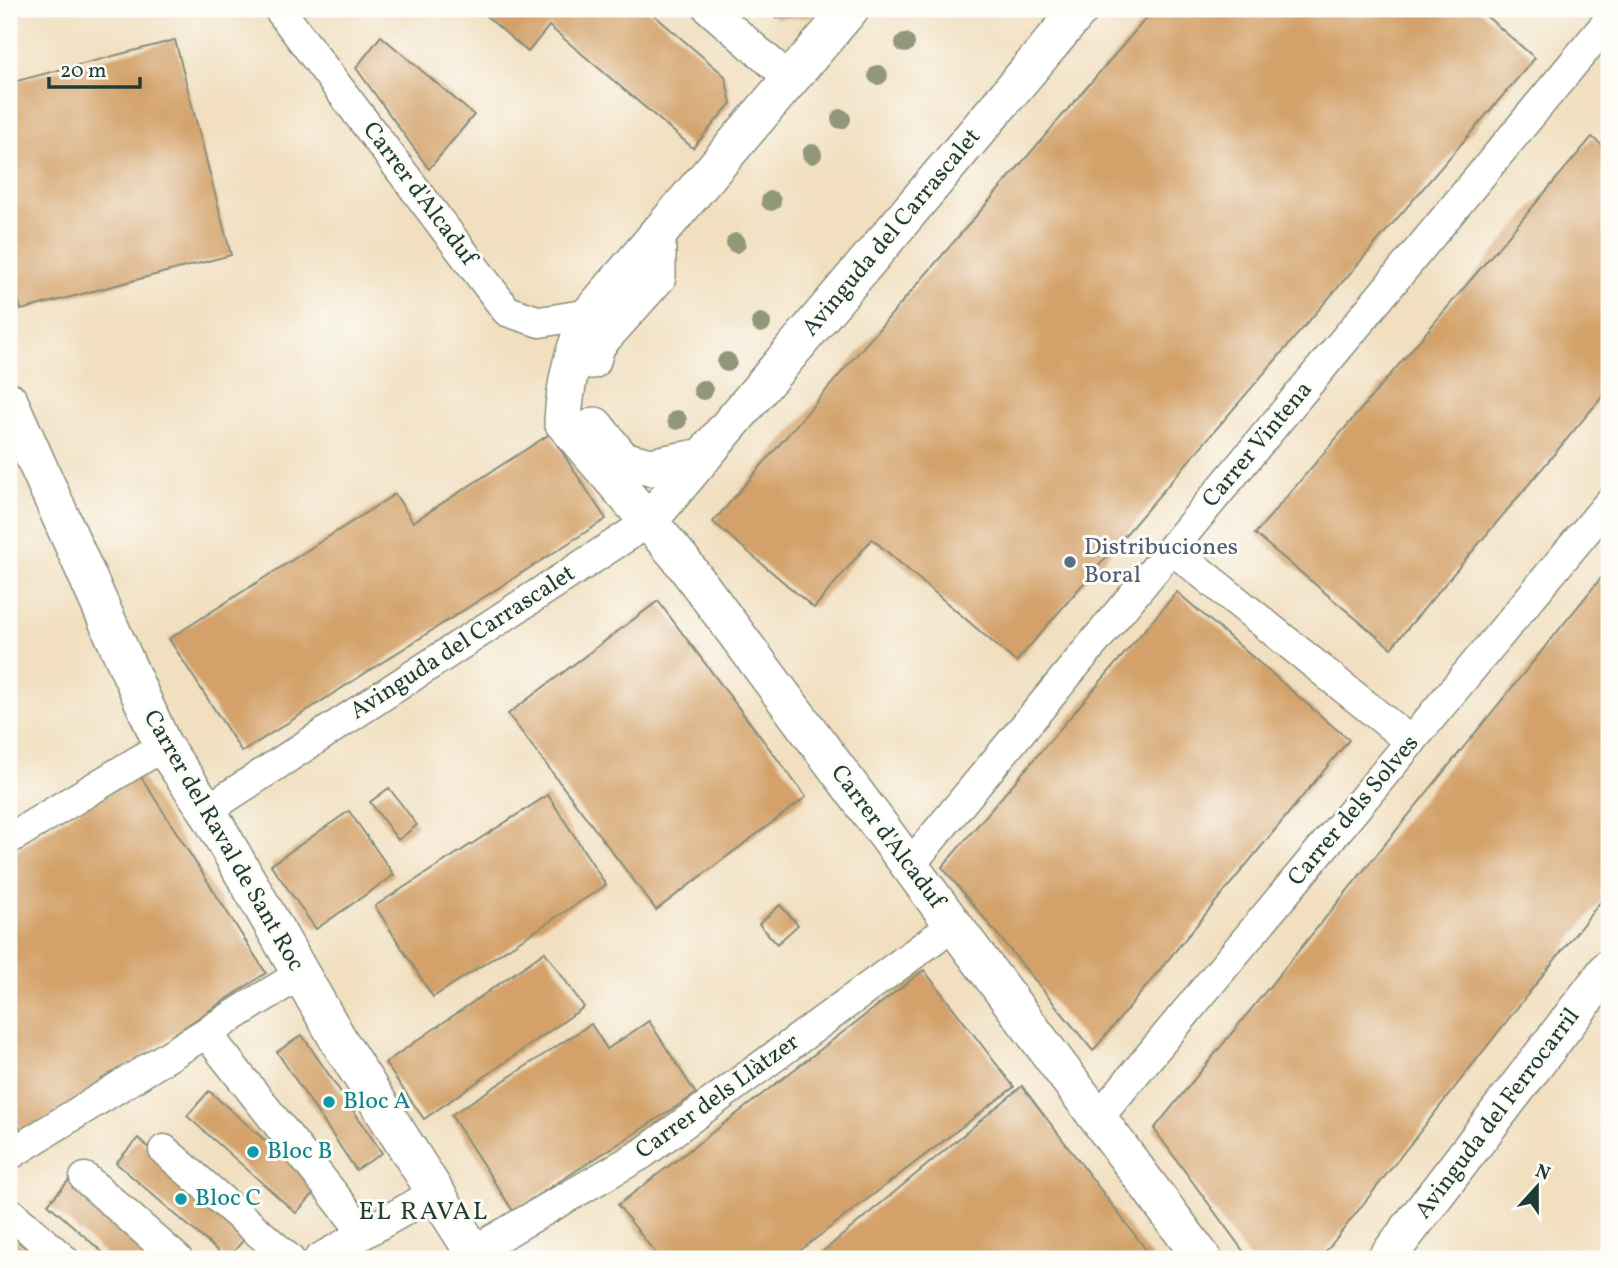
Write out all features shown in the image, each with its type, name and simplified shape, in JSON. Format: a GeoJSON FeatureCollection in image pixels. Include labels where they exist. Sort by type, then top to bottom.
{"type":"FeatureCollection","features":[{"type":"Feature","properties":{"kind":"street","name":"Carrer d'Alcaduf"},"geometry":{"type":"LineString","coordinates":[[279,9],[507,311],[540,322],[590,314]]}},
{"type":"Feature","properties":{"kind":"street"},"geometry":{"type":"LineString","coordinates":[[709,9],[789,78]]}},
{"type":"Feature","properties":{"kind":"street"},"geometry":{"type":"LineString","coordinates":[[590,314],[850,9]]}},
{"type":"Feature","properties":{"kind":"street","name":"Avinguda del Carrascalet"},"geometry":{"type":"LineString","coordinates":[[207,810],[647,523],[1080,9]]}},
{"type":"Feature","properties":{"kind":"street","name":"Carrer Vintena"},"geometry":{"type":"LineString","coordinates":[[909,866],[1172,549],[1601,20]]}},
{"type":"Feature","properties":{"kind":"street"},"geometry":{"type":"LineString","coordinates":[[657,234],[657,277],[597,344],[590,369],[589,420],[622,460],[650,467],[703,457]]}},
{"type":"Feature","properties":{"kind":"street","name":"Carrer d'Alcaduf"},"geometry":{"type":"LineString","coordinates":[[590,314],[574,348],[565,385],[563,422],[647,523],[679,557],[1203,1259]]}},
{"type":"Feature","properties":{"kind":"street","name":"Carrer del Raval de Sant Roc"},"geometry":{"type":"LineString","coordinates":[[9,401],[163,746],[207,810],[299,975],[433,1194],[475,1255]]}},
{"type":"Feature","properties":{"kind":"street","name":"Carrer dels Solves"},"geometry":{"type":"LineString","coordinates":[[1098,1118],[1609,502]]}},
{"type":"Feature","properties":{"kind":"street"},"geometry":{"type":"LineString","coordinates":[[1172,549],[1411,742]]}},
{"type":"Feature","properties":{"kind":"street"},"geometry":{"type":"LineString","coordinates":[[9,839],[163,746]]}},
{"type":"Feature","properties":{"kind":"street","name":"Carrer dels Llàtzer"},"geometry":{"type":"LineString","coordinates":[[475,1255],[642,1154],[953,925]]}},
{"type":"Feature","properties":{"kind":"street","name":"Avinguda del Ferrocarril"},"geometry":{"type":"LineString","coordinates":[[1386,1259],[1609,968]]}},
{"type":"Feature","properties":{"kind":"street"},"geometry":{"type":"LineString","coordinates":[[10,1152],[299,975]]}},
{"type":"Feature","properties":{"kind":"street"},"geometry":{"type":"LineString","coordinates":[[206,1033],[363,1233]]}},
{"type":"Feature","properties":{"kind":"street"},"geometry":{"type":"LineString","coordinates":[[164,1150],[289,1259]]}},
{"type":"Feature","properties":{"kind":"street"},"geometry":{"type":"LineString","coordinates":[[85,1178],[177,1259]]}},
{"type":"Feature","properties":{"kind":"street"},"geometry":{"type":"LineString","coordinates":[[319,1259],[433,1194]]}},
{"type":"Feature","properties":{"kind":"street"},"geometry":{"type":"LineString","coordinates":[[9,1212],[62,1259]]}},
{"type":"Feature","properties":{"kind":"building"},"geometry":{"type":"Polygon","coordinates":[[[478,9],[647,9],[725,76],[731,103],[693,148],[549,26],[528,52],[478,9]]]}},
{"type":"Feature","properties":{"kind":"building"},"geometry":{"type":"Polygon","coordinates":[[[765,9],[819,9],[812,17],[776,18],[765,9]]]}},
{"type":"Feature","properties":{"kind":"building"},"geometry":{"type":"Polygon","coordinates":[[[1154,9],[1478,9],[1535,58],[1016,662],[872,539],[814,608],[713,522],[1154,9]]]}},
{"type":"Feature","properties":{"kind":"building"},"geometry":{"type":"Polygon","coordinates":[[[381,36],[474,115],[429,169],[356,68],[381,36]]]}},
{"type":"Feature","properties":{"kind":"building"},"geometry":{"type":"Polygon","coordinates":[[[175,40],[231,255],[21,310],[9,265],[9,83],[175,40]]]}},
{"type":"Feature","properties":{"kind":"building"},"geometry":{"type":"Polygon","coordinates":[[[1592,137],[1609,151],[1609,389],[1391,648],[1255,534],[1592,137]]]}},
{"type":"Feature","properties":{"kind":"building"},"geometry":{"type":"Polygon","coordinates":[[[550,434],[606,519],[242,752],[169,639],[395,494],[413,522],[550,434]]]}},
{"type":"Feature","properties":{"kind":"building"},"geometry":{"type":"Polygon","coordinates":[[[1609,568],[1609,891],[1320,1259],[1249,1259],[1154,1129],[1609,568]]]}},
{"type":"Feature","properties":{"kind":"building"},"geometry":{"type":"Polygon","coordinates":[[[1177,592],[1349,740],[1093,1051],[942,867],[1177,592]]]}},
{"type":"Feature","properties":{"kind":"building"},"geometry":{"type":"Polygon","coordinates":[[[658,601],[806,797],[656,910],[508,714],[658,601]]]}},
{"type":"Feature","properties":{"kind":"building"},"geometry":{"type":"Polygon","coordinates":[[[138,772],[266,973],[24,1134],[9,1112],[9,855],[138,772]]]}},
{"type":"Feature","properties":{"kind":"building"},"geometry":{"type":"Polygon","coordinates":[[[389,788],[417,825],[398,840],[370,802],[389,788]]]}},
{"type":"Feature","properties":{"kind":"building"},"geometry":{"type":"Polygon","coordinates":[[[548,795],[606,885],[433,997],[375,906],[548,795]]]}},
{"type":"Feature","properties":{"kind":"building"},"geometry":{"type":"Polygon","coordinates":[[[349,811],[394,875],[316,929],[271,865],[349,811]]]}},
{"type":"Feature","properties":{"kind":"building"},"geometry":{"type":"Polygon","coordinates":[[[780,905],[798,925],[777,944],[759,924],[780,905]]]}},
{"type":"Feature","properties":{"kind":"building"},"geometry":{"type":"Polygon","coordinates":[[[545,952],[584,1007],[424,1119],[385,1063],[545,952]]]}},
{"type":"Feature","properties":{"kind":"building"},"geometry":{"type":"Polygon","coordinates":[[[924,970],[1014,1087],[789,1259],[660,1259],[618,1205],[924,970]]]}},
{"type":"Feature","properties":{"kind":"building"},"geometry":{"type":"Polygon","coordinates":[[[649,1021],[696,1094],[513,1211],[451,1115],[591,1024],[607,1049],[649,1021]]]}},
{"type":"Feature","properties":{"kind":"building","name":"Bloc A"},"geometry":{"type":"Polygon","coordinates":[[[302,1035],[382,1153],[356,1170],[277,1052],[302,1035]]]}},
{"type":"Feature","properties":{"kind":"building"},"geometry":{"type":"Polygon","coordinates":[[[1022,1086],[1153,1259],[814,1259],[1022,1086]]]}},
{"type":"Feature","properties":{"kind":"building","name":"Bloc B"},"geometry":{"type":"Polygon","coordinates":[[[209,1091],[319,1188],[296,1213],[187,1116],[209,1091]]]}},
{"type":"Feature","properties":{"kind":"building","name":"Bloc C"},"geometry":{"type":"Polygon","coordinates":[[[138,1138],[248,1235],[227,1259],[116,1163],[138,1138]]]}},
{"type":"Feature","properties":{"kind":"building"},"geometry":{"type":"Polygon","coordinates":[[[70,1179],[161,1259],[110,1259],[48,1204],[70,1179]]]}},
{"type":"Feature","properties":{"kind":"building"},"geometry":{"type":"Polygon","coordinates":[[[9,1233],[38,1259],[9,1259],[9,1233]]]}},
{"type":"Feature","properties":{"kind":"place","name":"Distribuciones Boral"},"geometry":{"type":"Point","coordinates":[1070,562]}},
{"type":"Feature","properties":{"kind":"place","name":"Bloc A"},"geometry":{"type":"Point","coordinates":[329,1102]}},
{"type":"Feature","properties":{"kind":"place","name":"Bloc B"},"geometry":{"type":"Point","coordinates":[253,1152]}},
{"type":"Feature","properties":{"kind":"place","name":"Bloc C"},"geometry":{"type":"Point","coordinates":[181,1199]}},
{"type":"Feature","properties":{"kind":"district","name":"EL RAVAL"},"geometry":{"type":"Point","coordinates":[424,1212]}}]}
